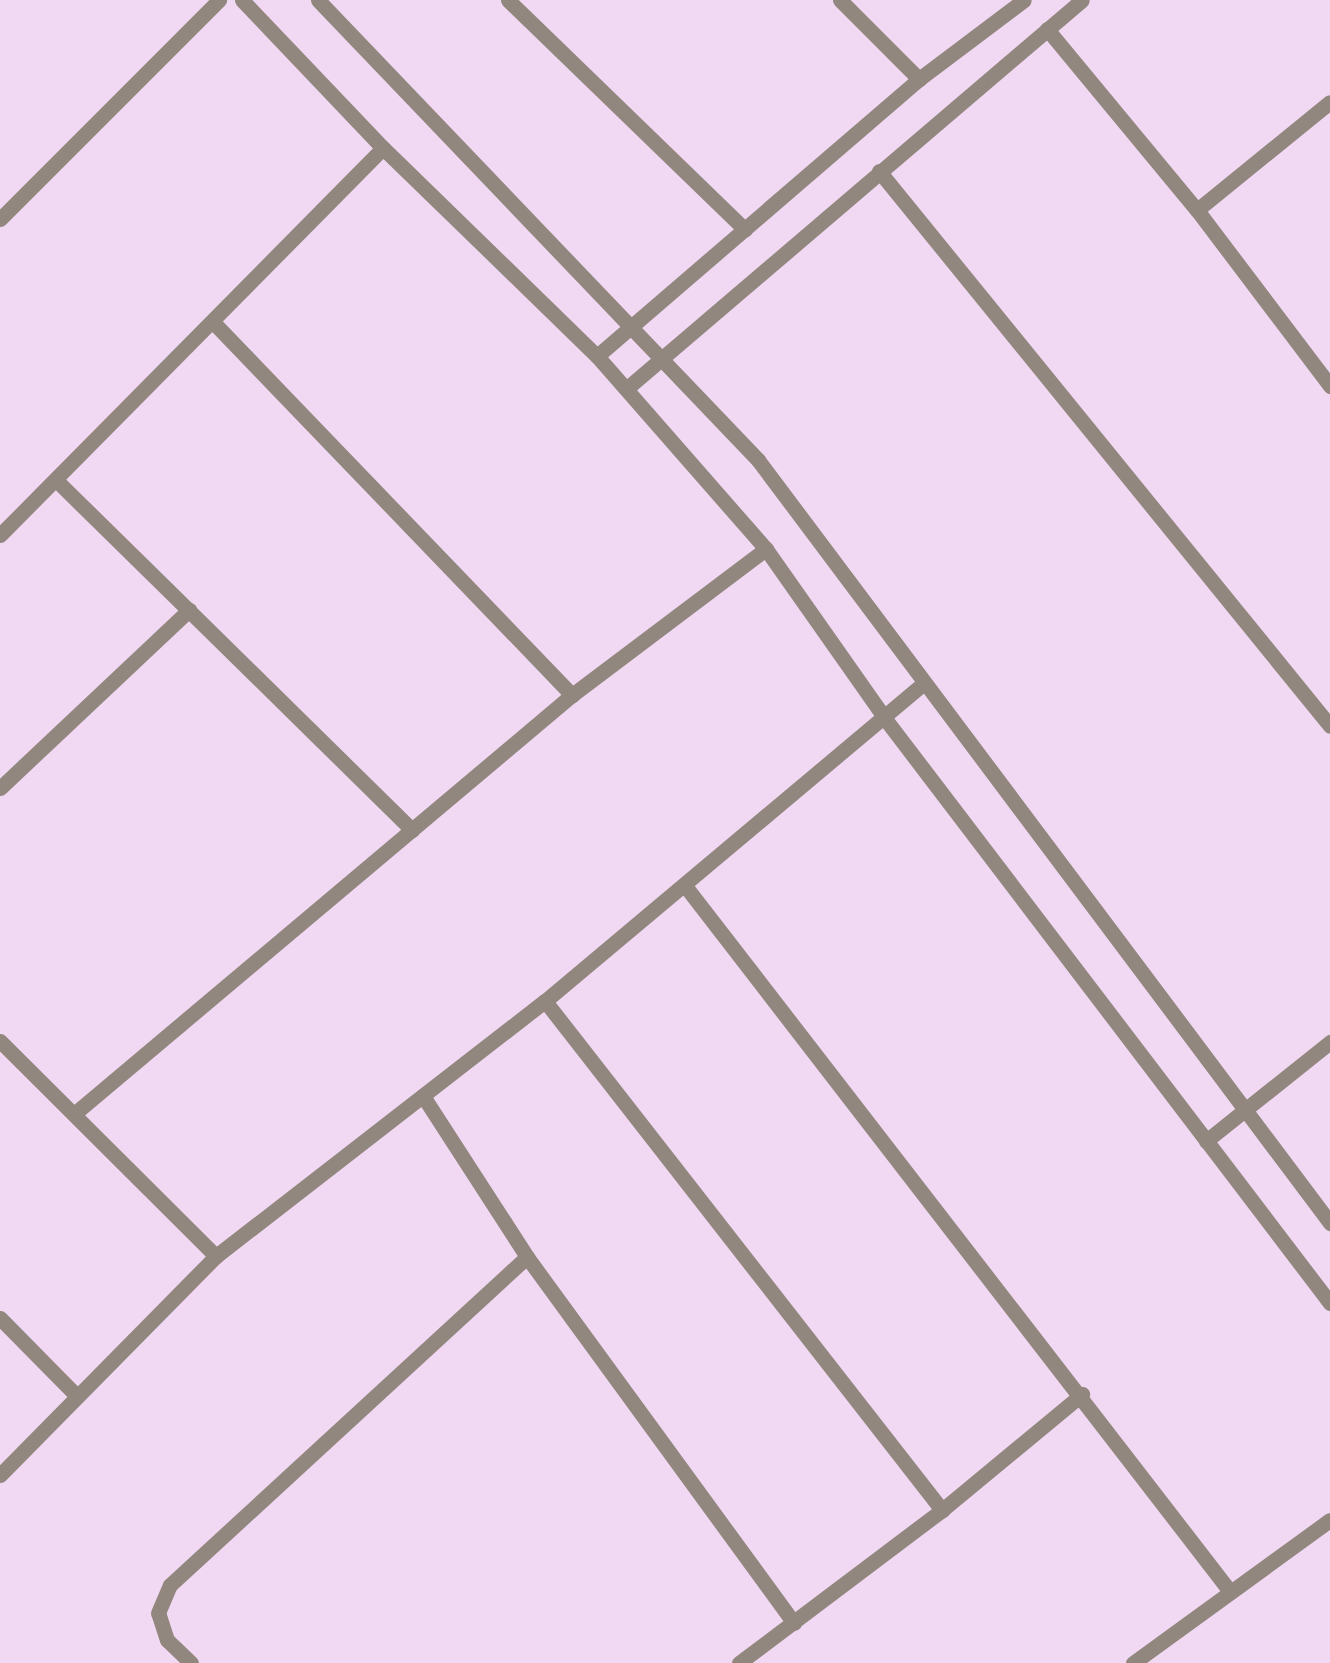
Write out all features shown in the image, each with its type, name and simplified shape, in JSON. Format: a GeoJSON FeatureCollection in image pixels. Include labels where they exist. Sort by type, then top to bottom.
{"type":"FeatureCollection","features":[{"type":"Feature","properties":{"kind":"street"},"geometry":{"type":"LineString","coordinates":[[0,219],[219,0]]}},
{"type":"Feature","properties":{"kind":"street"},"geometry":{"type":"LineString","coordinates":[[242,0],[383,147],[597,356],[766,549],[886,720],[1330,1303]]}},
{"type":"Feature","properties":{"kind":"street"},"geometry":{"type":"LineString","coordinates":[[318,0],[662,354],[758,460],[1244,1113],[1330,1223]]}},
{"type":"Feature","properties":{"kind":"street"},"geometry":{"type":"LineString","coordinates":[[508,0],[745,230]]}},
{"type":"Feature","properties":{"kind":"street"},"geometry":{"type":"LineString","coordinates":[[840,0],[919,79]]}},
{"type":"Feature","properties":{"kind":"street"},"geometry":{"type":"LineString","coordinates":[[597,356],[636,327],[919,79],[1024,0]]}},
{"type":"Feature","properties":{"kind":"street"},"geometry":{"type":"LineString","coordinates":[[626,389],[662,354],[1082,0]]}},
{"type":"Feature","properties":{"kind":"street"},"geometry":{"type":"LineString","coordinates":[[1047,29],[1197,210],[1328,380]]}},
{"type":"Feature","properties":{"kind":"street"},"geometry":{"type":"LineString","coordinates":[[1197,210],[1330,102]]}},
{"type":"Feature","properties":{"kind":"street"},"geometry":{"type":"LineString","coordinates":[[0,535],[57,481],[383,147]]}},
{"type":"Feature","properties":{"kind":"street"},"geometry":{"type":"LineString","coordinates":[[879,171],[1330,726]]}},
{"type":"Feature","properties":{"kind":"street"},"geometry":{"type":"LineString","coordinates":[[213,322],[572,695]]}},
{"type":"Feature","properties":{"kind":"street"},"geometry":{"type":"LineString","coordinates":[[57,481],[412,830]]}},
{"type":"Feature","properties":{"kind":"street"},"geometry":{"type":"LineString","coordinates":[[74,1114],[572,695],[766,549]]}},
{"type":"Feature","properties":{"kind":"street"},"geometry":{"type":"LineString","coordinates":[[0,788],[189,610]]}},
{"type":"Feature","properties":{"kind":"street"},"geometry":{"type":"LineString","coordinates":[[0,1475],[75,1394],[216,1256],[545,1001],[686,887],[886,720],[924,683]]}},
{"type":"Feature","properties":{"kind":"street"},"geometry":{"type":"LineString","coordinates":[[686,887],[1082,1394],[1229,1590]]}},
{"type":"Feature","properties":{"kind":"street"},"geometry":{"type":"LineString","coordinates":[[545,1001],[942,1510]]}},
{"type":"Feature","properties":{"kind":"street"},"geometry":{"type":"LineString","coordinates":[[0,1041],[216,1256]]}},
{"type":"Feature","properties":{"kind":"street"},"geometry":{"type":"LineString","coordinates":[[1206,1141],[1244,1113],[1330,1042]]}},
{"type":"Feature","properties":{"kind":"street"},"geometry":{"type":"LineString","coordinates":[[423,1096],[527,1257],[794,1623]]}},
{"type":"Feature","properties":{"kind":"street"},"geometry":{"type":"LineString","coordinates":[[190,1663],[167,1640],[158,1613],[170,1585],[527,1257]]}},
{"type":"Feature","properties":{"kind":"street"},"geometry":{"type":"LineString","coordinates":[[0,1318],[75,1394]]}},
{"type":"Feature","properties":{"kind":"street"},"geometry":{"type":"LineString","coordinates":[[739,1663],[942,1510],[1082,1394]]}},
{"type":"Feature","properties":{"kind":"street"},"geometry":{"type":"LineString","coordinates":[[1133,1663],[1229,1590],[1330,1520]]}}]}
